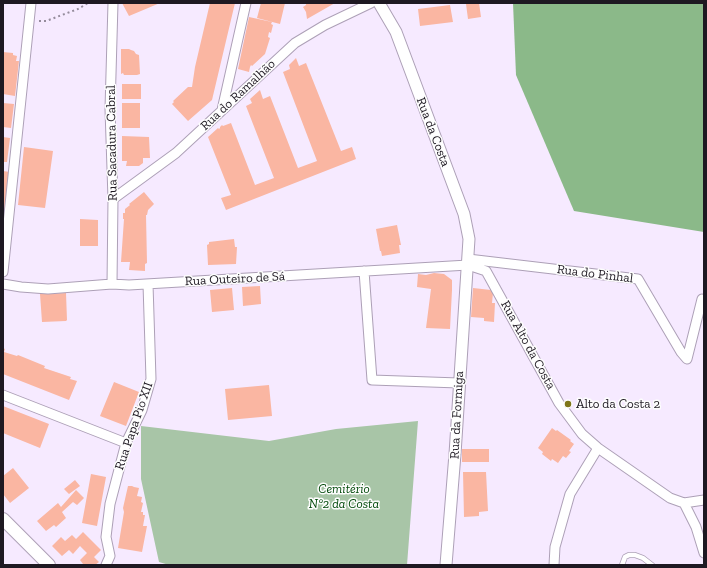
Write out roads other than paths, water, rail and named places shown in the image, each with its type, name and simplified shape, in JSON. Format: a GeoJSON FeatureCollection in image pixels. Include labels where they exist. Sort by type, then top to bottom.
{"type":"FeatureCollection","features":[{"type":"Feature","properties":{"kind":"main road"},"geometry":{"type":"LineString","coordinates":[[3,519],[49,565]]}},
{"type":"Feature","properties":{"kind":"street"},"geometry":{"type":"LineString","coordinates":[[3,272],[31,3]]}},
{"type":"Feature","properties":{"kind":"street","name":"Rua Sacadura Cabral"},"geometry":{"type":"LineString","coordinates":[[112,284],[113,199],[110,109],[113,3]]}},
{"type":"Feature","properties":{"kind":"street"},"geometry":{"type":"LineString","coordinates":[[222,110],[246,3]]}},
{"type":"Feature","properties":{"kind":"street","name":"Rua do Ramalhão"},"geometry":{"type":"LineString","coordinates":[[113,199],[176,153],[295,43],[325,25],[371,3]]}},
{"type":"Feature","properties":{"kind":"street","name":"Rua da Costa"},"geometry":{"type":"LineString","coordinates":[[379,3],[396,32],[464,214],[468,239],[468,262]]}},
{"type":"Feature","properties":{"kind":"street","name":"Rua Outeiro de Sá"},"geometry":{"type":"LineString","coordinates":[[3,284],[48,289],[112,284],[129,285],[364,271],[468,262]]}},
{"type":"Feature","properties":{"kind":"street","name":"Rua do Pinhal"},"geometry":{"type":"LineString","coordinates":[[468,262],[638,279],[681,352],[688,360],[702,299]]}},
{"type":"Feature","properties":{"kind":"street","name":"Rua da Formiga"},"geometry":{"type":"LineString","coordinates":[[446,565],[455,454],[458,383],[468,262]]}},
{"type":"Feature","properties":{"kind":"street","name":"Rua Alto da Costa"},"geometry":{"type":"LineString","coordinates":[[468,262],[486,271],[559,403],[582,434],[598,448],[670,498],[684,503]]}},
{"type":"Feature","properties":{"kind":"street"},"geometry":{"type":"LineString","coordinates":[[364,271],[372,380],[458,383]]}},
{"type":"Feature","properties":{"kind":"street","name":"Rua Papa Pio XII"},"geometry":{"type":"LineString","coordinates":[[106,565],[110,556],[106,537],[110,504],[126,443],[142,410],[151,379],[148,284]]}},
{"type":"Feature","properties":{"kind":"street"},"geometry":{"type":"LineString","coordinates":[[3,395],[126,443]]}},
{"type":"Feature","properties":{"kind":"street"},"geometry":{"type":"LineString","coordinates":[[554,565],[555,547],[570,494],[598,448]]}},
{"type":"Feature","properties":{"kind":"street"},"geometry":{"type":"LineString","coordinates":[[704,500],[684,503],[696,527],[704,553]]}},
{"type":"Feature","properties":{"kind":"lane"},"geometry":{"type":"LineString","coordinates":[[622,565],[625,558],[629,555],[644,558],[652,565]]}},
{"type":"Feature","properties":{"kind":"place","name":"Alto da Costa 2"},"geometry":{"type":"Point","coordinates":[568,404]}},
{"type":"Feature","properties":{"kind":"park label","name":"Cemitério Nº2 da Costa"},"geometry":{"type":"Point","coordinates":[344,496]}}]}
